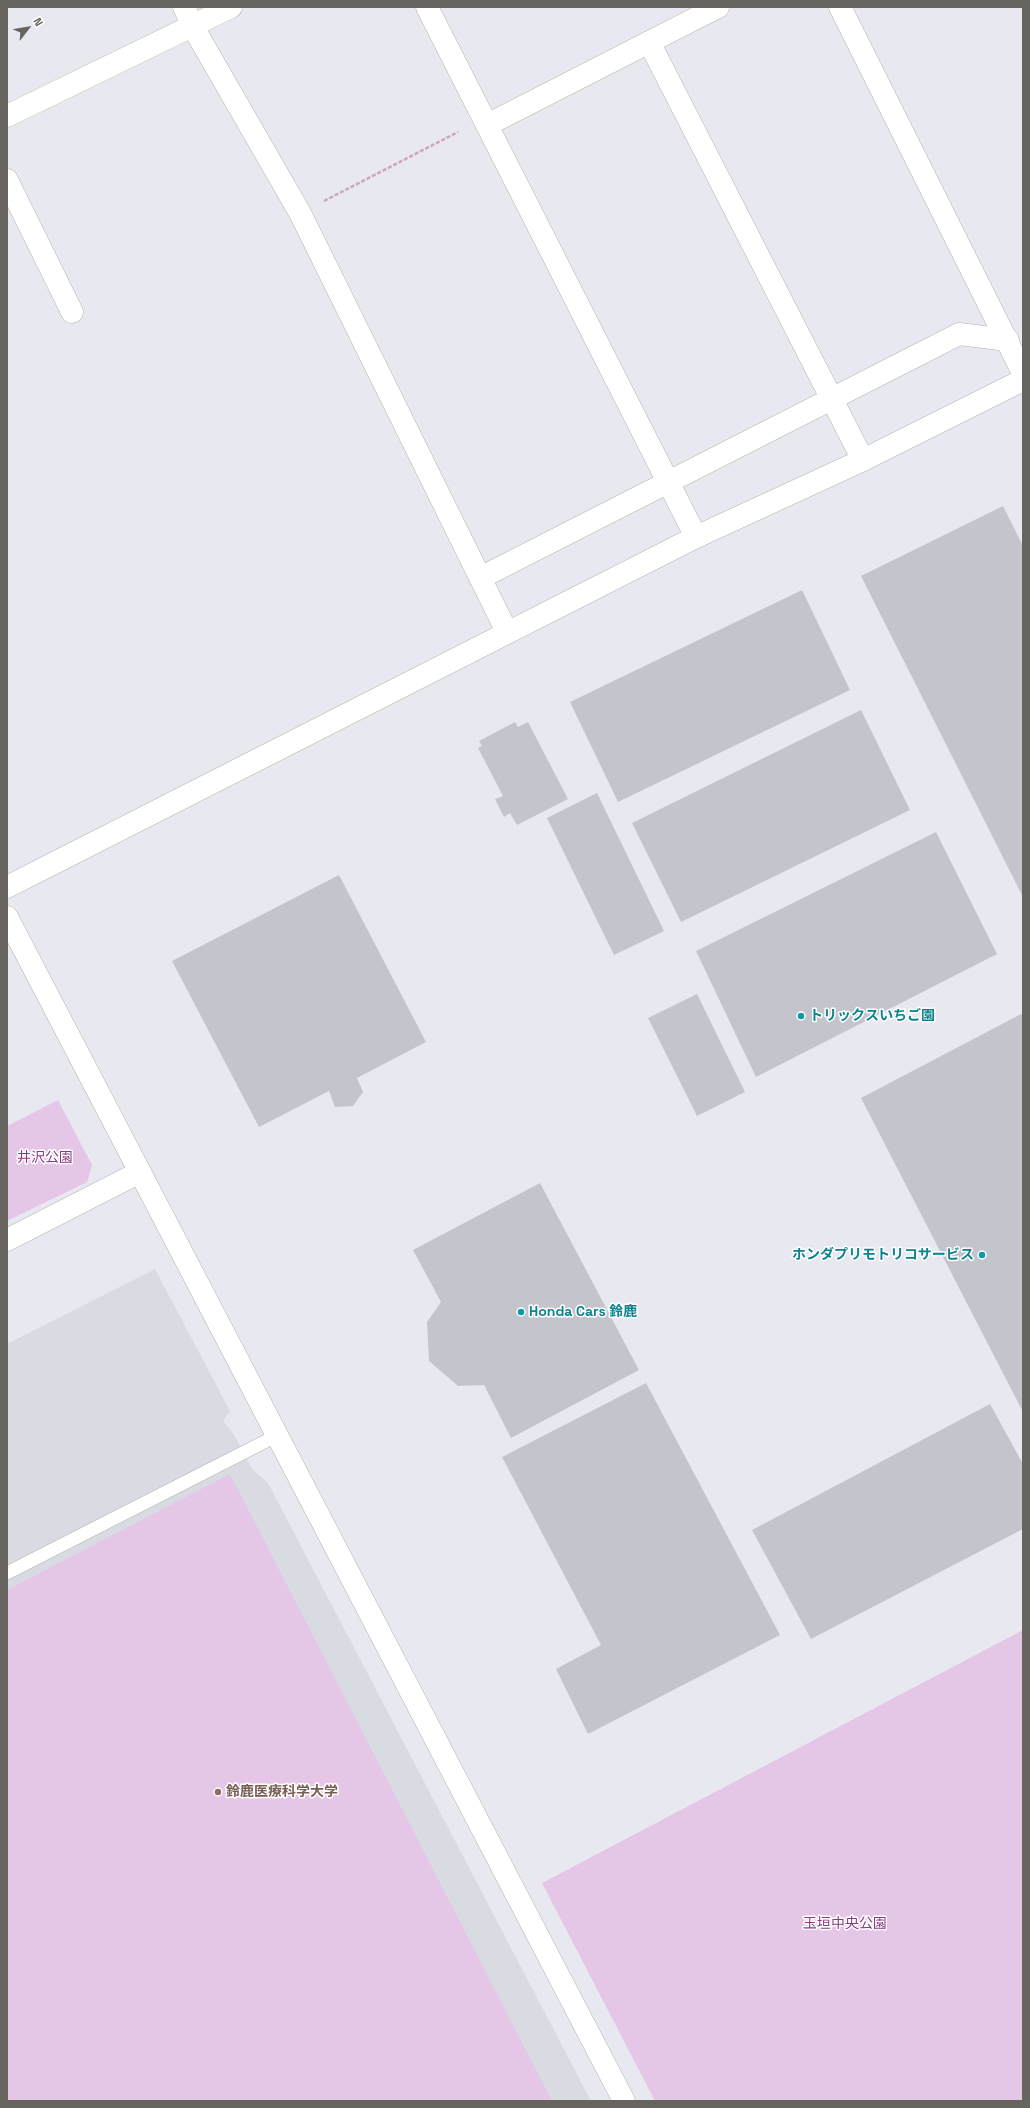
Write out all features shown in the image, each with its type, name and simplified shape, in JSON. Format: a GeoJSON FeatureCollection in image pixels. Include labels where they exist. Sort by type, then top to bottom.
{"type":"FeatureCollection","features":[{"type":"Feature","properties":{"kind":"street"},"geometry":{"type":"LineString","coordinates":[[184,7],[193,27],[300,213],[507,632]]}},
{"type":"Feature","properties":{"kind":"street"},"geometry":{"type":"LineString","coordinates":[[7,116],[193,27],[231,7]]}},
{"type":"Feature","properties":{"kind":"street"},"geometry":{"type":"LineString","coordinates":[[426,7],[696,537]]}},
{"type":"Feature","properties":{"kind":"street"},"geometry":{"type":"LineString","coordinates":[[485,122],[650,42],[718,7]]}},
{"type":"Feature","properties":{"kind":"street"},"geometry":{"type":"LineString","coordinates":[[840,7],[1008,340],[1023,373]]}},
{"type":"Feature","properties":{"kind":"street"},"geometry":{"type":"LineString","coordinates":[[650,42],[863,460]]}},
{"type":"Feature","properties":{"kind":"street"},"geometry":{"type":"LineString","coordinates":[[7,180],[72,312]]}},
{"type":"Feature","properties":{"kind":"street"},"geometry":{"type":"LineString","coordinates":[[480,578],[667,481],[959,334],[1008,340]]}},
{"type":"Feature","properties":{"kind":"street"},"geometry":{"type":"LineString","coordinates":[[7,887],[696,537],[863,460],[1023,380]]}},
{"type":"Feature","properties":{"kind":"street"},"geometry":{"type":"LineString","coordinates":[[7,917],[624,2101]]}},
{"type":"Feature","properties":{"kind":"street"},"geometry":{"type":"LineString","coordinates":[[7,1240],[140,1172]]}},
{"type":"Feature","properties":{"kind":"lane"},"geometry":{"type":"LineString","coordinates":[[7,1573],[278,1435]]}},
{"type":"Feature","properties":{"kind":"path"},"geometry":{"type":"LineString","coordinates":[[300,213],[485,122]]}},
{"type":"Feature","properties":{"kind":"shaded area","name":"鈴鹿医療科学大学"},"geometry":{"type":"Polygon","coordinates":[[[155,1269],[230,1411],[223,1421],[233,1433],[252,1469],[268,1483],[591,2101],[7,2101],[7,1344],[155,1269]]]}},
{"type":"Feature","properties":{"kind":"green space","name":"井沢公園"},"geometry":{"type":"Polygon","coordinates":[[[58,1100],[92,1165],[87,1182],[7,1221],[7,1126],[58,1100]]]}},
{"type":"Feature","properties":{"kind":"green space","name":"鈴鹿医療科学大学"},"geometry":{"type":"Polygon","coordinates":[[[230,1474],[552,2101],[7,2101],[7,1590],[230,1474]]]}},
{"type":"Feature","properties":{"kind":"green space","name":"玉垣中央公園"},"geometry":{"type":"Polygon","coordinates":[[[1023,1630],[1023,2101],[655,2101],[542,1883],[1023,1630]]]}},
{"type":"Feature","properties":{"kind":"building"},"geometry":{"type":"Polygon","coordinates":[[[1003,506],[1023,546],[1023,897],[861,576],[1003,506]]]}},
{"type":"Feature","properties":{"kind":"building"},"geometry":{"type":"Polygon","coordinates":[[[802,590],[850,690],[618,802],[570,702],[802,590]]]}},
{"type":"Feature","properties":{"kind":"building"},"geometry":{"type":"Polygon","coordinates":[[[861,710],[910,810],[681,922],[632,823],[861,710]]]}},
{"type":"Feature","properties":{"kind":"building"},"geometry":{"type":"Polygon","coordinates":[[[515,722],[518,727],[528,722],[568,799],[517,825],[510,813],[504,817],[495,799],[503,796],[478,748],[482,746],[479,741],[515,722]]]}},
{"type":"Feature","properties":{"kind":"building"},"geometry":{"type":"Polygon","coordinates":[[[597,793],[664,931],[614,955],[547,818],[597,793]]]}},
{"type":"Feature","properties":{"kind":"building","name":"トリックスいちご園"},"geometry":{"type":"Polygon","coordinates":[[[936,832],[997,954],[756,1077],[696,951],[936,832]]]}},
{"type":"Feature","properties":{"kind":"building"},"geometry":{"type":"Polygon","coordinates":[[[339,875],[426,1042],[357,1078],[363,1092],[353,1106],[335,1107],[329,1091],[259,1127],[172,961],[339,875]]]}},
{"type":"Feature","properties":{"kind":"building"},"geometry":{"type":"Polygon","coordinates":[[[697,994],[745,1092],[697,1116],[648,1018],[697,994]]]}},
{"type":"Feature","properties":{"kind":"building","name":"ホンダプリモトリコサービス"},"geometry":{"type":"Polygon","coordinates":[[[1023,1013],[1023,1412],[861,1098],[1023,1013]]]}},
{"type":"Feature","properties":{"kind":"building","name":"Honda Cars 鈴鹿"},"geometry":{"type":"Polygon","coordinates":[[[540,1183],[639,1370],[511,1438],[484,1385],[458,1386],[429,1361],[427,1322],[441,1302],[413,1250],[540,1183]]]}},
{"type":"Feature","properties":{"kind":"building"},"geometry":{"type":"Polygon","coordinates":[[[646,1383],[780,1635],[588,1734],[556,1669],[601,1645],[502,1457],[646,1383]]]}},
{"type":"Feature","properties":{"kind":"building"},"geometry":{"type":"Polygon","coordinates":[[[990,1404],[1023,1464],[1023,1529],[811,1639],[752,1530],[990,1404]]]}},
{"type":"Feature","properties":{"kind":"place","name":"トリックスいちご園"},"geometry":{"type":"Point","coordinates":[801,1016]}},
{"type":"Feature","properties":{"kind":"place","name":"ホンダプリモトリコサービス"},"geometry":{"type":"Point","coordinates":[982,1255]}},
{"type":"Feature","properties":{"kind":"place","name":"Honda Cars 鈴鹿"},"geometry":{"type":"Point","coordinates":[521,1312]}},
{"type":"Feature","properties":{"kind":"place","name":"鈴鹿医療科学大学"},"geometry":{"type":"Point","coordinates":[218,1792]}}]}
